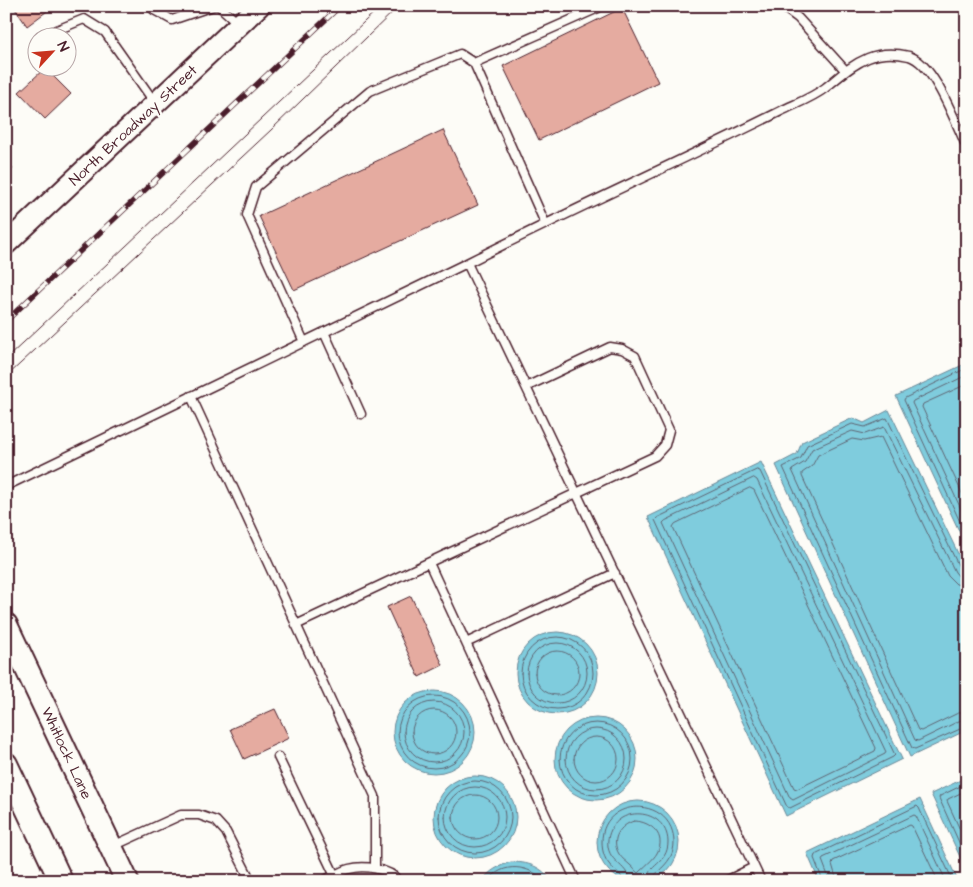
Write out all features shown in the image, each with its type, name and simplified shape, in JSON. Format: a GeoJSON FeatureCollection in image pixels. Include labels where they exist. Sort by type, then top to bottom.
{"type":"FeatureCollection","features":[{"type":"Feature","properties":{"kind":"main road","name":"Whitlock Lane"},"geometry":{"type":"LineString","coordinates":[[6,625],[127,881]]}},
{"type":"Feature","properties":{"kind":"main road"},"geometry":{"type":"LineString","coordinates":[[6,764],[61,881]]}},
{"type":"Feature","properties":{"kind":"street","name":"North Broadway Street"},"geometry":{"type":"LineString","coordinates":[[6,244],[259,6]]}},
{"type":"Feature","properties":{"kind":"lane"},"geometry":{"type":"LineString","coordinates":[[151,6],[154,10],[172,20],[213,6]]}},
{"type":"Feature","properties":{"kind":"lane"},"geometry":{"type":"LineString","coordinates":[[219,6],[240,25]]}},
{"type":"Feature","properties":{"kind":"lane"},"geometry":{"type":"LineString","coordinates":[[782,6],[798,18],[845,70]]}},
{"type":"Feature","properties":{"kind":"lane"},"geometry":{"type":"LineString","coordinates":[[474,63],[599,7]]}},
{"type":"Feature","properties":{"kind":"lane"},"geometry":{"type":"LineString","coordinates":[[62,28],[84,19],[105,32],[156,104]]}},
{"type":"Feature","properties":{"kind":"lane"},"geometry":{"type":"LineString","coordinates":[[304,342],[247,215],[256,187],[370,91],[460,54],[474,63],[545,223]]}},
{"type":"Feature","properties":{"kind":"lane"},"geometry":{"type":"LineString","coordinates":[[6,486],[467,263],[545,223],[780,112],[824,89],[845,70],[869,57],[892,54],[911,57],[926,69],[940,89],[967,147]]}},
{"type":"Feature","properties":{"kind":"lane"},"geometry":{"type":"LineString","coordinates":[[467,263],[761,881]]}},
{"type":"Feature","properties":{"kind":"lane"},"geometry":{"type":"LineString","coordinates":[[324,332],[362,414]]}},
{"type":"Feature","properties":{"kind":"lane"},"geometry":{"type":"LineString","coordinates":[[296,625],[655,456],[665,445],[669,430],[635,356],[622,349],[610,347],[526,387]]}},
{"type":"Feature","properties":{"kind":"lane"},"geometry":{"type":"LineString","coordinates":[[191,396],[375,796],[375,868]]}},
{"type":"Feature","properties":{"kind":"lane"},"geometry":{"type":"LineString","coordinates":[[429,563],[576,881]]}},
{"type":"Feature","properties":{"kind":"lane"},"geometry":{"type":"LineString","coordinates":[[466,643],[615,573]]}},
{"type":"Feature","properties":{"kind":"lane"},"geometry":{"type":"LineString","coordinates":[[278,757],[334,876]]}},
{"type":"Feature","properties":{"kind":"lane"},"geometry":{"type":"LineString","coordinates":[[112,847],[181,815],[199,815],[216,821],[226,832],[251,881]]}},
{"type":"Feature","properties":{"kind":"lane"},"geometry":{"type":"LineString","coordinates":[[726,881],[754,867]]}},
{"type":"Feature","properties":{"kind":"lane"},"geometry":{"type":"LineString","coordinates":[[323,881],[350,868],[375,868],[395,876],[399,881]]}},
{"type":"Feature","properties":{"kind":"lane"},"geometry":{"type":"LineString","coordinates":[[6,874],[9,881]]}},
{"type":"Feature","properties":{"kind":"water"},"geometry":{"type":"Polygon","coordinates":[[[967,363],[967,548],[896,396],[967,363]]]}},
{"type":"Feature","properties":{"kind":"water"},"geometry":{"type":"Polygon","coordinates":[[[889,410],[967,572],[967,730],[910,757],[776,465],[797,454],[802,442],[853,418],[864,423],[889,410]]]}},
{"type":"Feature","properties":{"kind":"water"},"geometry":{"type":"Polygon","coordinates":[[[761,462],[902,759],[786,816],[648,517],[761,462]]]}},
{"type":"Feature","properties":{"kind":"water"},"geometry":{"type":"Polygon","coordinates":[[[557,632],[573,635],[586,644],[595,657],[598,673],[595,689],[586,702],[573,711],[557,714],[541,711],[528,702],[519,689],[516,673],[519,657],[528,644],[541,635],[557,632]]]}},
{"type":"Feature","properties":{"kind":"water"},"geometry":{"type":"Polygon","coordinates":[[[434,691],[450,694],[463,703],[472,716],[475,732],[472,748],[463,761],[450,770],[434,773],[418,770],[405,761],[396,748],[393,732],[396,716],[405,703],[418,694],[434,691]]]}},
{"type":"Feature","properties":{"kind":"water"},"geometry":{"type":"Polygon","coordinates":[[[596,718],[612,721],[625,730],[634,743],[637,759],[634,775],[625,788],[612,797],[596,800],[580,797],[567,788],[558,775],[555,759],[558,743],[567,730],[580,721],[596,718]]]}},
{"type":"Feature","properties":{"kind":"water"},"geometry":{"type":"Polygon","coordinates":[[[475,776],[491,779],[504,788],[513,801],[516,817],[513,833],[504,846],[491,855],[475,858],[459,855],[446,846],[437,833],[434,817],[437,801],[446,788],[459,779],[475,776]]]}},
{"type":"Feature","properties":{"kind":"water"},"geometry":{"type":"Polygon","coordinates":[[[967,777],[967,872],[931,794],[967,777]]]}},
{"type":"Feature","properties":{"kind":"water"},"geometry":{"type":"Polygon","coordinates":[[[920,799],[958,881],[819,881],[807,853],[920,799]]]}},
{"type":"Feature","properties":{"kind":"water"},"geometry":{"type":"Polygon","coordinates":[[[638,801],[654,804],[667,813],[676,826],[679,842],[676,858],[667,871],[654,880],[638,883],[622,880],[609,871],[600,858],[597,842],[600,826],[609,813],[622,804],[638,801]]]}},
{"type":"Feature","properties":{"kind":"water"},"geometry":{"type":"Polygon","coordinates":[[[511,862],[523,863],[539,868],[551,881],[482,881],[495,869],[511,862]]]}},
{"type":"Feature","properties":{"kind":"building"},"geometry":{"type":"Polygon","coordinates":[[[13,6],[54,6],[27,26],[13,6]]]}},
{"type":"Feature","properties":{"kind":"building"},"geometry":{"type":"Polygon","coordinates":[[[622,8],[658,82],[539,140],[503,66],[622,8]]]}},
{"type":"Feature","properties":{"kind":"building"},"geometry":{"type":"Polygon","coordinates":[[[34,78],[55,78],[71,94],[45,119],[19,92],[34,78]]]}},
{"type":"Feature","properties":{"kind":"building"},"geometry":{"type":"Polygon","coordinates":[[[443,130],[478,205],[294,290],[259,216],[443,130]]]}},
{"type":"Feature","properties":{"kind":"building"},"geometry":{"type":"Polygon","coordinates":[[[6,161],[13,169],[6,175],[6,161]]]}},
{"type":"Feature","properties":{"kind":"building"},"geometry":{"type":"Polygon","coordinates":[[[411,596],[443,665],[419,677],[387,607],[411,596]]]}},
{"type":"Feature","properties":{"kind":"building"},"geometry":{"type":"Polygon","coordinates":[[[275,709],[289,738],[244,759],[230,729],[275,709]]]}},
{"type":"Feature","properties":{"kind":"tram line"},"geometry":{"type":"LineString","coordinates":[[6,359],[381,6]]}},
{"type":"Feature","properties":{"kind":"tram line"},"geometry":{"type":"LineString","coordinates":[[6,377],[271,130],[399,6]]}},
{"type":"Feature","properties":{"kind":"railway"},"geometry":{"type":"LineString","coordinates":[[6,321],[340,6]]}}]}
